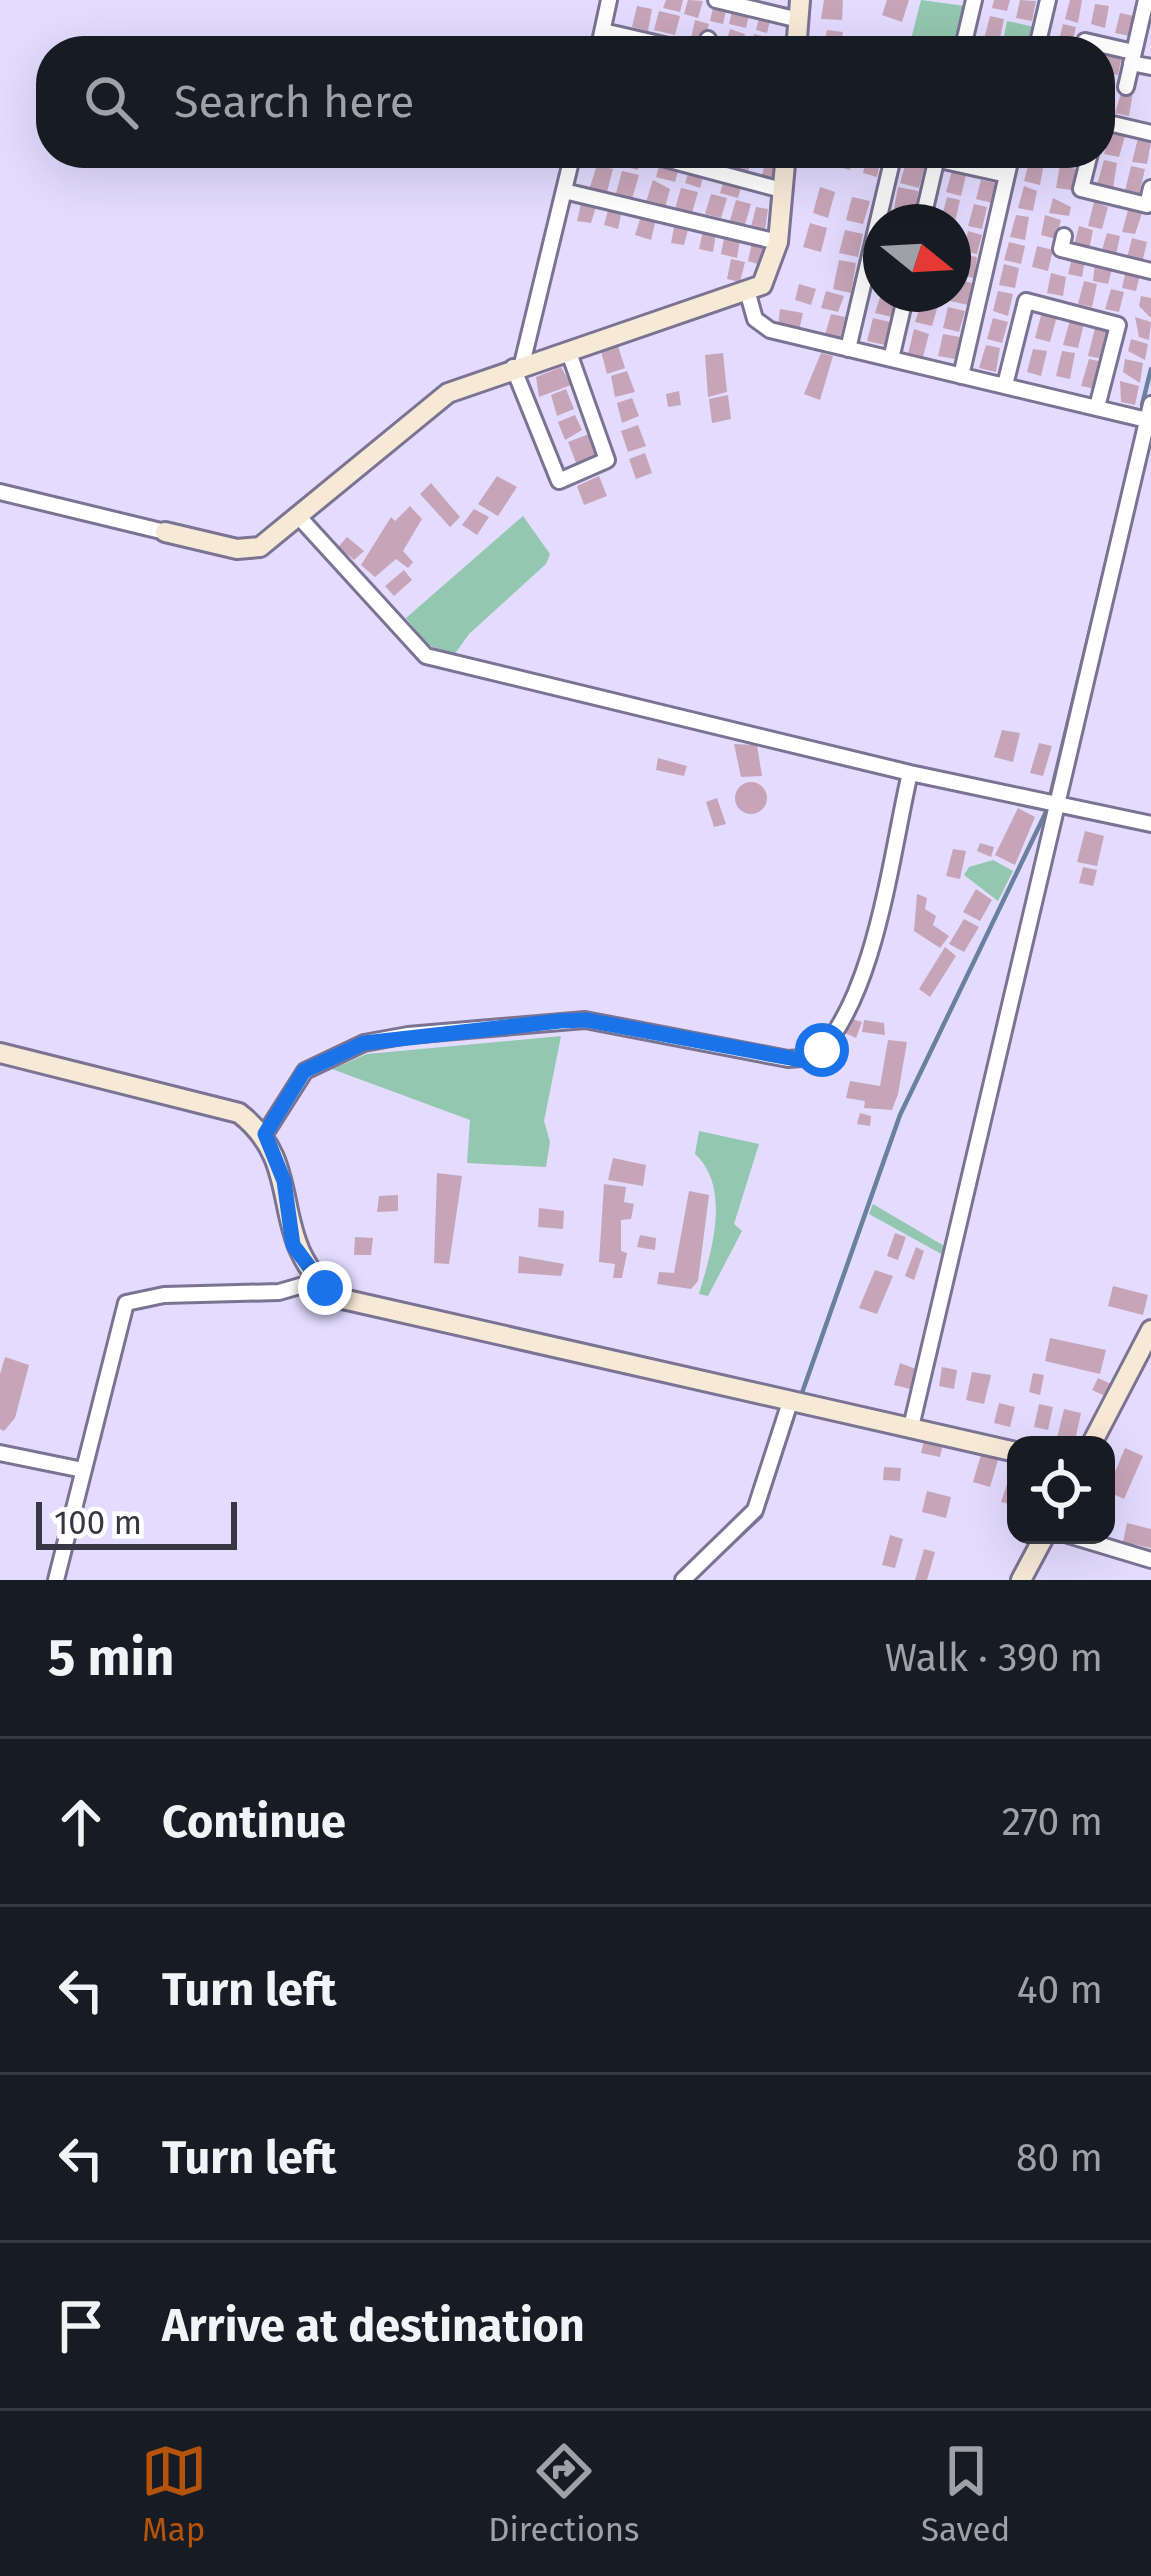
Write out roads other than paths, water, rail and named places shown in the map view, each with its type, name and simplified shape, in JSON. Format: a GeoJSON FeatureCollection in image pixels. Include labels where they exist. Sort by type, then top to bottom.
{"type":"FeatureCollection","features":[{"type":"Feature","properties":{"kind":"street"},"geometry":{"type":"LineString","coordinates":[[602,36],[609,0]]}},
{"type":"Feature","properties":{"kind":"street"},"geometry":{"type":"LineString","coordinates":[[716,0],[800,10]]}},
{"type":"Feature","properties":{"kind":"street"},"geometry":{"type":"LineString","coordinates":[[966,36],[974,0]]}},
{"type":"Feature","properties":{"kind":"street"},"geometry":{"type":"LineString","coordinates":[[1040,36],[1048,0]]}},
{"type":"Feature","properties":{"kind":"street"},"geometry":{"type":"LineString","coordinates":[[1126,87],[1146,0]]}},
{"type":"Feature","properties":{"kind":"street"},"geometry":{"type":"LineString","coordinates":[[603,31],[625,36]]}},
{"type":"Feature","properties":{"kind":"street"},"geometry":{"type":"LineString","coordinates":[[1115,51],[1151,67]]}},
{"type":"Feature","properties":{"kind":"street"},"geometry":{"type":"LineString","coordinates":[[1115,125],[1151,134]]}},
{"type":"Feature","properties":{"kind":"street"},"geometry":{"type":"LineString","coordinates":[[568,350],[607,460],[559,481],[518,365],[569,168]]}},
{"type":"Feature","properties":{"kind":"street"},"geometry":{"type":"LineString","coordinates":[[688,168],[782,190]]}},
{"type":"Feature","properties":{"kind":"street"},"geometry":{"type":"LineString","coordinates":[[0,492],[249,550],[270,542],[427,407],[468,383],[748,294],[769,277],[778,242],[784,168]]}},
{"type":"Feature","properties":{"kind":"street"},"geometry":{"type":"LineString","coordinates":[[848,350],[890,168]]}},
{"type":"Feature","properties":{"kind":"street"},"geometry":{"type":"LineString","coordinates":[[926,204],[935,168]]}},
{"type":"Feature","properties":{"kind":"street"},"geometry":{"type":"LineString","coordinates":[[982,168],[1007,175]]}},
{"type":"Feature","properties":{"kind":"street"},"geometry":{"type":"LineString","coordinates":[[961,376],[1009,168]]}},
{"type":"Feature","properties":{"kind":"street"},"geometry":{"type":"LineString","coordinates":[[1086,168],[1081,189],[1147,205],[1151,188]]}},
{"type":"Feature","properties":{"kind":"street"},"geometry":{"type":"LineString","coordinates":[[564,191],[778,242]]}},
{"type":"Feature","properties":{"kind":"street"},"geometry":{"type":"LineString","coordinates":[[1064,236],[1061,249],[1151,271]]}},
{"type":"Feature","properties":{"kind":"street"},"geometry":{"type":"LineString","coordinates":[[748,294],[762,326],[961,376],[1150,415],[911,1427]]}},
{"type":"Feature","properties":{"kind":"street"},"geometry":{"type":"LineString","coordinates":[[1005,385],[1026,301],[1118,325],[1097,407]]}},
{"type":"Feature","properties":{"kind":"street"},"geometry":{"type":"LineString","coordinates":[[891,359],[902,312]]}},
{"type":"Feature","properties":{"kind":"street"},"geometry":{"type":"LineString","coordinates":[[300,518],[426,656],[910,772],[1151,824]]}},
{"type":"Feature","properties":{"kind":"street"},"geometry":{"type":"LineString","coordinates":[[265,1134],[304,1071],[364,1043],[408,1035],[586,1020],[788,1059],[814,1057],[835,1032],[862,976],[910,772]]}},
{"type":"Feature","properties":{"kind":"street"},"geometry":{"type":"LineString","coordinates":[[0,1053],[239,1113],[265,1134],[284,1181],[293,1245],[317,1281],[338,1298],[1007,1450]]}},
{"type":"Feature","properties":{"kind":"street"},"geometry":{"type":"LineString","coordinates":[[56,1580],[126,1303],[164,1295],[280,1292],[317,1281]]}},
{"type":"Feature","properties":{"kind":"street"},"geometry":{"type":"LineString","coordinates":[[1096,1436],[1151,1330]]}},
{"type":"Feature","properties":{"kind":"street"},"geometry":{"type":"LineString","coordinates":[[683,1580],[755,1510],[790,1402]]}},
{"type":"Feature","properties":{"kind":"street"},"geometry":{"type":"LineString","coordinates":[[0,1454],[83,1470]]}},
{"type":"Feature","properties":{"kind":"street"},"geometry":{"type":"LineString","coordinates":[[1021,1580],[1040,1544]]}},
{"type":"Feature","properties":{"kind":"street"},"geometry":{"type":"LineString","coordinates":[[1098,1544],[1151,1560]]}},
{"type":"Feature","properties":{"kind":"waterway"},"geometry":{"type":"LineString","coordinates":[[1142,405],[1151,369]]}},
{"type":"Feature","properties":{"kind":"waterway"},"geometry":{"type":"LineString","coordinates":[[1051,793],[1138,430]]}},
{"type":"Feature","properties":{"kind":"waterway"},"geometry":{"type":"LineString","coordinates":[[802,1393],[900,1115],[1046,812]]}},
{"type":"Feature","properties":{"kind":"waterway"},"geometry":{"type":"LineString","coordinates":[[693,1580],[761,1516],[795,1412]]}}]}
